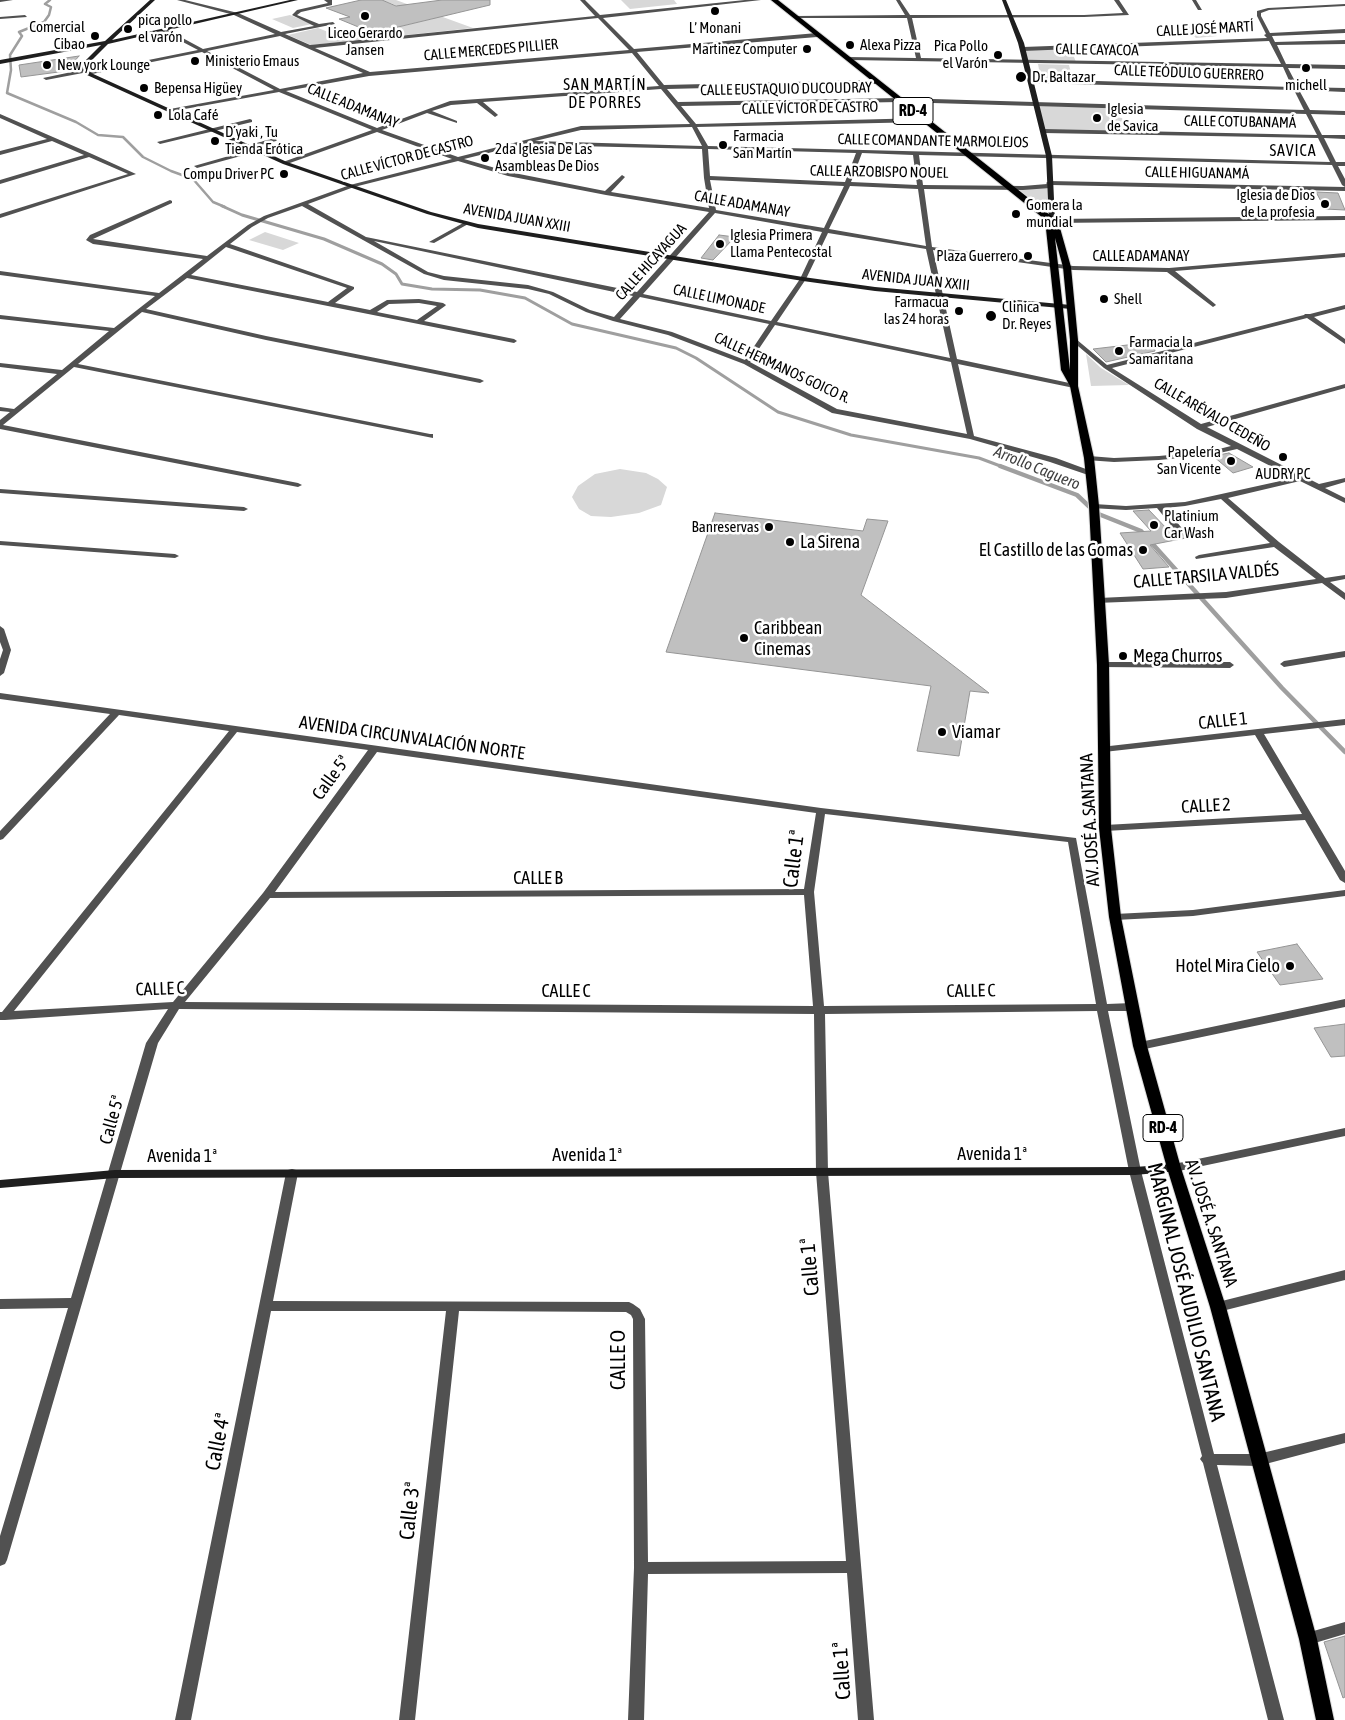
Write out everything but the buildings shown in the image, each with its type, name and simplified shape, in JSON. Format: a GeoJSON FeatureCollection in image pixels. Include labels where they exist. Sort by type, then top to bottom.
{"type":"FeatureCollection","features":[{"type":"Feature","properties":{"kind":"main road"},"geometry":{"type":"LineString","coordinates":[[87,73],[84,68],[87,62],[106,42],[153,0]]}},
{"type":"Feature","properties":{"kind":"main road"},"geometry":{"type":"LineString","coordinates":[[106,42],[276,0]]}},
{"type":"Feature","properties":{"kind":"main road"},"geometry":{"type":"LineString","coordinates":[[0,62],[164,30],[296,0]]}},
{"type":"Feature","properties":{"kind":"main road","name":"RD-4"},"geometry":{"type":"LineString","coordinates":[[774,0],[1052,221],[1056,228],[1067,267],[1074,340],[1074,386],[1089,458],[1094,512]]}},
{"type":"Feature","properties":{"kind":"main road"},"geometry":{"type":"LineString","coordinates":[[1004,0],[1023,49],[1044,131],[1049,156],[1052,221]]}},
{"type":"Feature","properties":{"kind":"main road","name":"AVENIDA JUAN XXIII"},"geometry":{"type":"LineString","coordinates":[[87,73],[285,163],[429,213],[468,223],[674,258],[875,289],[1071,307]]}},
{"type":"Feature","properties":{"kind":"main road","name":"RD-4"},"geometry":{"type":"LineString","coordinates":[[1052,221],[1050,230],[1064,370],[1074,386]]}},
{"type":"Feature","properties":{"kind":"main road","name":"AV. JOSÉ A. SANTANA"},"geometry":{"type":"LineString","coordinates":[[1094,512],[1103,665],[1105,828],[1115,917],[1132,1007],[1140,1046],[1174,1168],[1218,1307],[1308,1639],[1325,1720]]}},
{"type":"Feature","properties":{"kind":"main road","name":"Avenida 1ª"},"geometry":{"type":"LineString","coordinates":[[0,1184],[115,1174],[1135,1171],[1174,1168]]}},
{"type":"Feature","properties":{"kind":"street"},"geometry":{"type":"LineString","coordinates":[[0,1],[11,0]]}},
{"type":"Feature","properties":{"kind":"street"},"geometry":{"type":"LineString","coordinates":[[179,0],[236,14],[369,74]]}},
{"type":"Feature","properties":{"kind":"street"},"geometry":{"type":"LineString","coordinates":[[320,26],[294,15],[299,11],[330,4],[330,1],[326,0]]}},
{"type":"Feature","properties":{"kind":"street"},"geometry":{"type":"LineString","coordinates":[[582,0],[632,50],[693,124],[706,146],[707,178],[714,212]]}},
{"type":"Feature","properties":{"kind":"street"},"geometry":{"type":"LineString","coordinates":[[309,47],[599,15],[759,0]]}},
{"type":"Feature","properties":{"kind":"street"},"geometry":{"type":"LineString","coordinates":[[898,0],[909,17],[920,59]]}},
{"type":"Feature","properties":{"kind":"street"},"geometry":{"type":"LineString","coordinates":[[796,17],[1011,17],[1127,14],[1116,0]]}},
{"type":"Feature","properties":{"kind":"street"},"geometry":{"type":"LineString","coordinates":[[1194,0],[1200,9]]}},
{"type":"Feature","properties":{"kind":"street"},"geometry":{"type":"LineString","coordinates":[[1296,0],[1303,7]]}},
{"type":"Feature","properties":{"kind":"street"},"geometry":{"type":"LineString","coordinates":[[1345,5],[1263,10],[1259,12],[1258,16],[1345,185]]}},
{"type":"Feature","properties":{"kind":"street"},"geometry":{"type":"LineString","coordinates":[[0,18],[25,16]]}},
{"type":"Feature","properties":{"kind":"street"},"geometry":{"type":"LineString","coordinates":[[46,78],[87,73],[203,51],[333,23]]}},
{"type":"Feature","properties":{"kind":"street","name":"CALLE ADAMANAY"},"geometry":{"type":"LineString","coordinates":[[164,30],[278,90],[375,129],[457,159],[508,174],[606,193],[929,248],[1067,267],[1169,270],[1345,255]]}},
{"type":"Feature","properties":{"kind":"street","name":"CALLE JOSÉ MARTÍ"},"geometry":{"type":"LineString","coordinates":[[1023,49],[1269,39],[1345,30]]}},
{"type":"Feature","properties":{"kind":"street","name":"CALLE MERCEDES PILLIER"},"geometry":{"type":"LineString","coordinates":[[170,111],[369,74],[818,35]]}},
{"type":"Feature","properties":{"kind":"street"},"geometry":{"type":"LineString","coordinates":[[1269,39],[1345,42]]}},
{"type":"Feature","properties":{"kind":"street","name":"CALLE CAYACOA"},"geometry":{"type":"LineString","coordinates":[[849,58],[1345,67]]}},
{"type":"Feature","properties":{"kind":"street","name":"CALLE TEÓDULO GUERRERO"},"geometry":{"type":"LineString","coordinates":[[1032,81],[1345,90]]}},
{"type":"Feature","properties":{"kind":"street"},"geometry":{"type":"LineString","coordinates":[[285,163],[450,103],[664,87],[875,82]]}},
{"type":"Feature","properties":{"kind":"street"},"geometry":{"type":"LineString","coordinates":[[616,85],[620,90]]}},
{"type":"Feature","properties":{"kind":"street"},"geometry":{"type":"LineString","coordinates":[[478,100],[495,115]]}},
{"type":"Feature","properties":{"kind":"street","name":"CALLE EUSTAQUIO DUCOUDRAY"},"geometry":{"type":"LineString","coordinates":[[677,104],[899,100],[1038,106],[1345,113]]}},
{"type":"Feature","properties":{"kind":"street"},"geometry":{"type":"LineString","coordinates":[[426,111],[455,122]]}},
{"type":"Feature","properties":{"kind":"street"},"geometry":{"type":"LineString","coordinates":[[0,116],[133,174],[0,216]]}},
{"type":"Feature","properties":{"kind":"street","name":"CALLE VÍCTOR DE CASTRO"},"geometry":{"type":"LineString","coordinates":[[0,426],[115,330],[188,276],[250,226],[266,217],[352,186],[581,128],[924,120]]}},
{"type":"Feature","properties":{"kind":"street"},"geometry":{"type":"LineString","coordinates":[[160,142],[250,121]]}},
{"type":"Feature","properties":{"kind":"street"},"geometry":{"type":"LineString","coordinates":[[0,126],[13,122]]}},
{"type":"Feature","properties":{"kind":"street","name":"CALLE COTUBANAMÁ"},"geometry":{"type":"LineString","coordinates":[[1044,131],[1345,137]]}},
{"type":"Feature","properties":{"kind":"street"},"geometry":{"type":"LineString","coordinates":[[0,153],[53,139]]}},
{"type":"Feature","properties":{"kind":"street"},"geometry":{"type":"LineString","coordinates":[[249,146],[274,140]]}},
{"type":"Feature","properties":{"kind":"street","name":"CALLE COMANDANTE MARMOLEJOS"},"geometry":{"type":"LineString","coordinates":[[521,142],[1345,164]]}},
{"type":"Feature","properties":{"kind":"street"},"geometry":{"type":"LineString","coordinates":[[196,166],[257,150]]}},
{"type":"Feature","properties":{"kind":"street"},"geometry":{"type":"LineString","coordinates":[[746,363],[803,278],[847,185],[860,151]]}},
{"type":"Feature","properties":{"kind":"street"},"geometry":{"type":"LineString","coordinates":[[916,153],[929,248],[941,295],[971,437]]}},
{"type":"Feature","properties":{"kind":"street"},"geometry":{"type":"LineString","coordinates":[[0,182],[90,155]]}},
{"type":"Feature","properties":{"kind":"street"},"geometry":{"type":"LineString","coordinates":[[606,193],[622,176]]}},
{"type":"Feature","properties":{"kind":"street","name":"CALLE ARZOBISPO NOUEL"},"geometry":{"type":"LineString","coordinates":[[707,178],[920,187],[1006,186],[1023,188],[1050,185]]}},
{"type":"Feature","properties":{"kind":"street","name":"CALLE HIGUANAMÁ"},"geometry":{"type":"LineString","coordinates":[[1050,185],[1345,189]]}},
{"type":"Feature","properties":{"kind":"street"},"geometry":{"type":"LineString","coordinates":[[170,202],[92,236],[89,240],[210,258]]}},
{"type":"Feature","properties":{"kind":"street","name":"CALLE HERMANOS GOICO R."},"geometry":{"type":"LineString","coordinates":[[303,204],[426,273],[544,291],[588,311],[615,320],[670,333],[746,363],[835,411],[971,437],[1053,460],[1091,474]]}},
{"type":"Feature","properties":{"kind":"street","name":"CALLE HICAYAGUA"},"geometry":{"type":"LineString","coordinates":[[615,320],[674,258],[714,212]]}},
{"type":"Feature","properties":{"kind":"street"},"geometry":{"type":"LineString","coordinates":[[1052,221],[1345,218]]}},
{"type":"Feature","properties":{"kind":"street"},"geometry":{"type":"LineString","coordinates":[[432,242],[468,223]]}},
{"type":"Feature","properties":{"kind":"street","name":"CALLE LIMONADE"},"geometry":{"type":"LineString","coordinates":[[358,236],[1074,386]]}},
{"type":"Feature","properties":{"kind":"street"},"geometry":{"type":"LineString","coordinates":[[226,245],[352,288],[329,304]]}},
{"type":"Feature","properties":{"kind":"street"},"geometry":{"type":"LineString","coordinates":[[1169,270],[1213,305]]}},
{"type":"Feature","properties":{"kind":"street"},"geometry":{"type":"LineString","coordinates":[[0,273],[162,295]]}},
{"type":"Feature","properties":{"kind":"street"},"geometry":{"type":"LineString","coordinates":[[188,276],[514,341]]}},
{"type":"Feature","properties":{"kind":"street"},"geometry":{"type":"LineString","coordinates":[[371,313],[387,302],[419,301],[442,304],[418,322]]}},
{"type":"Feature","properties":{"kind":"street"},"geometry":{"type":"LineString","coordinates":[[1106,367],[1345,307]]}},
{"type":"Feature","properties":{"kind":"street"},"geometry":{"type":"LineString","coordinates":[[141,310],[266,338],[480,381]]}},
{"type":"Feature","properties":{"kind":"street"},"geometry":{"type":"LineString","coordinates":[[1307,315],[1345,342]]}},
{"type":"Feature","properties":{"kind":"street"},"geometry":{"type":"LineString","coordinates":[[0,317],[115,330]]}},
{"type":"Feature","properties":{"kind":"street","name":"CALLE ARÉVALO CEDEÑO"},"geometry":{"type":"LineString","coordinates":[[1074,340],[1106,367],[1200,427],[1345,501]]}},
{"type":"Feature","properties":{"kind":"street"},"geometry":{"type":"LineString","coordinates":[[0,365],[63,372]]}},
{"type":"Feature","properties":{"kind":"street"},"geometry":{"type":"LineString","coordinates":[[73,365],[430,436]]}},
{"type":"Feature","properties":{"kind":"street"},"geometry":{"type":"LineString","coordinates":[[1200,427],[1345,386]]}},
{"type":"Feature","properties":{"kind":"street"},"geometry":{"type":"LineString","coordinates":[[0,409],[16,411]]}},
{"type":"Feature","properties":{"kind":"street"},"geometry":{"type":"LineString","coordinates":[[0,426],[298,485]]}},
{"type":"Feature","properties":{"kind":"street"},"geometry":{"type":"LineString","coordinates":[[1089,458],[1114,460],[1159,458],[1211,453],[1236,447]]}},
{"type":"Feature","properties":{"kind":"street"},"geometry":{"type":"LineString","coordinates":[[1094,512],[1159,506],[1223,497],[1260,490],[1300,478]]}},
{"type":"Feature","properties":{"kind":"street"},"geometry":{"type":"LineString","coordinates":[[1318,487],[1345,480]]}},
{"type":"Feature","properties":{"kind":"street"},"geometry":{"type":"LineString","coordinates":[[0,491],[244,509]]}},
{"type":"Feature","properties":{"kind":"street"},"geometry":{"type":"LineString","coordinates":[[1223,497],[1276,544],[1345,597]]}},
{"type":"Feature","properties":{"kind":"street"},"geometry":{"type":"LineString","coordinates":[[1159,506],[1182,533]]}},
{"type":"Feature","properties":{"kind":"street"},"geometry":{"type":"LineString","coordinates":[[0,543],[174,556]]}},
{"type":"Feature","properties":{"kind":"street"},"geometry":{"type":"LineString","coordinates":[[1199,557],[1276,544]]}},
{"type":"Feature","properties":{"kind":"street","name":"CALLE TARSILA VALDÉS"},"geometry":{"type":"LineString","coordinates":[[1099,601],[1226,595],[1345,577]]}},
{"type":"Feature","properties":{"kind":"street"},"geometry":{"type":"LineString","coordinates":[[0,629],[6,650],[0,673]]}},
{"type":"Feature","properties":{"kind":"street"},"geometry":{"type":"LineString","coordinates":[[1284,664],[1345,654]]}},
{"type":"Feature","properties":{"kind":"street"},"geometry":{"type":"LineString","coordinates":[[1103,665],[1230,665]]}},
{"type":"Feature","properties":{"kind":"street","name":"AVENIDA CIRCUNVALACIÓN NORTE"},"geometry":{"type":"LineString","coordinates":[[0,696],[820,812],[1074,840]]}},
{"type":"Feature","properties":{"kind":"street"},"geometry":{"type":"LineString","coordinates":[[0,837],[117,712]]}},
{"type":"Feature","properties":{"kind":"street","name":"CALLE 1"},"geometry":{"type":"LineString","coordinates":[[1104,749],[1345,722]]}},
{"type":"Feature","properties":{"kind":"street"},"geometry":{"type":"LineString","coordinates":[[2,1016],[235,729]]}},
{"type":"Feature","properties":{"kind":"street"},"geometry":{"type":"LineString","coordinates":[[1259,733],[1310,817],[1345,880]]}},
{"type":"Feature","properties":{"kind":"street","name":"Calle 5ª"},"geometry":{"type":"LineString","coordinates":[[0,1560],[115,1174],[148,1054],[157,1033],[176,1005],[267,895],[374,749]]}},
{"type":"Feature","properties":{"kind":"street","name":"Calle 1ª"},"geometry":{"type":"LineString","coordinates":[[820,812],[808,892],[819,1010],[822,1172],[866,1720]]}},
{"type":"Feature","properties":{"kind":"street","name":"CALLE 2"},"geometry":{"type":"LineString","coordinates":[[1105,828],[1310,817]]}},
{"type":"Feature","properties":{"kind":"street","name":"MARGINAL JOSÉ AUDILIO SANTANA"},"geometry":{"type":"LineString","coordinates":[[1074,840],[1102,1007],[1135,1171],[1207,1458],[1276,1720]]}},
{"type":"Feature","properties":{"kind":"street","name":"CALLE B"},"geometry":{"type":"LineString","coordinates":[[267,895],[808,892]]}},
{"type":"Feature","properties":{"kind":"street"},"geometry":{"type":"LineString","coordinates":[[1115,917],[1193,913],[1345,893]]}},
{"type":"Feature","properties":{"kind":"street"},"geometry":{"type":"LineString","coordinates":[[1140,1046],[1345,1002]]}},
{"type":"Feature","properties":{"kind":"street","name":"CALLE C"},"geometry":{"type":"LineString","coordinates":[[2,1016],[176,1005],[819,1010],[1132,1007]]}},
{"type":"Feature","properties":{"kind":"street"},"geometry":{"type":"LineString","coordinates":[[1174,1168],[1345,1132]]}},
{"type":"Feature","properties":{"kind":"street","name":"Calle 4ª"},"geometry":{"type":"LineString","coordinates":[[184,1720],[292,1172]]}},
{"type":"Feature","properties":{"kind":"street"},"geometry":{"type":"LineString","coordinates":[[1218,1307],[1345,1275]]}},
{"type":"Feature","properties":{"kind":"street"},"geometry":{"type":"LineString","coordinates":[[0,1304],[76,1303]]}},
{"type":"Feature","properties":{"kind":"street","name":"CALLE O"},"geometry":{"type":"LineString","coordinates":[[265,1306],[629,1307],[636,1312],[639,1319],[641,1568],[636,1720]]}},
{"type":"Feature","properties":{"kind":"street","name":"Calle 3ª"},"geometry":{"type":"LineString","coordinates":[[407,1720],[453,1307]]}},
{"type":"Feature","properties":{"kind":"street"},"geometry":{"type":"LineString","coordinates":[[1207,1458],[1258,1460],[1345,1438]]}},
{"type":"Feature","properties":{"kind":"street"},"geometry":{"type":"LineString","coordinates":[[641,1568],[854,1567]]}},
{"type":"Feature","properties":{"kind":"street"},"geometry":{"type":"LineString","coordinates":[[1308,1639],[1345,1628]]}},
{"type":"Feature","properties":{"kind":"shaded area"},"geometry":{"type":"Polygon","coordinates":[[[382,0],[396,0],[473,28],[311,45],[288,35],[318,28],[341,37],[341,35],[365,30],[373,33],[432,19],[382,0]]]}},
{"type":"Feature","properties":{"kind":"shaded area"},"geometry":{"type":"Polygon","coordinates":[[[621,0],[674,0],[677,4],[630,9],[621,0]]]}},
{"type":"Feature","properties":{"kind":"shaded area"},"geometry":{"type":"Polygon","coordinates":[[[290,15],[312,24],[293,28],[272,19],[290,15]]]}},
{"type":"Feature","properties":{"kind":"shaded area"},"geometry":{"type":"Polygon","coordinates":[[[1205,24],[1217,36],[1196,38],[1183,25],[1205,24]]]}},
{"type":"Feature","properties":{"kind":"shaded area"},"geometry":{"type":"Polygon","coordinates":[[[1070,47],[1076,62],[1025,61],[1023,49],[1070,47]]]}},
{"type":"Feature","properties":{"kind":"shaded area"},"geometry":{"type":"Polygon","coordinates":[[[1038,64],[1069,65],[1073,81],[1041,80],[1038,64]]]}},
{"type":"Feature","properties":{"kind":"shaded area"},"geometry":{"type":"Polygon","coordinates":[[[1038,106],[1113,107],[1115,117],[1122,118],[1128,133],[1044,131],[1038,106]]]}},
{"type":"Feature","properties":{"kind":"shaded area"},"geometry":{"type":"Polygon","coordinates":[[[1006,186],[1050,186],[1052,221],[1006,186]]]}},
{"type":"Feature","properties":{"kind":"shaded area"},"geometry":{"type":"Polygon","coordinates":[[[265,232],[299,243],[283,250],[249,240],[265,232]]]}},
{"type":"Feature","properties":{"kind":"shaded area"},"geometry":{"type":"Polygon","coordinates":[[[1086,354],[1101,368],[1129,385],[1091,386],[1086,354]]]}},
{"type":"Feature","properties":{"kind":"shaded area"},"geometry":{"type":"Polygon","coordinates":[[[620,469],[646,473],[658,479],[667,487],[661,505],[639,513],[611,517],[591,516],[579,509],[572,497],[578,486],[595,474],[620,469]]]}},
{"type":"Feature","properties":{"kind":"waterway"},"geometry":{"type":"LineString","coordinates":[[50,0],[45,4],[51,7],[49,15],[44,22],[19,32],[22,36],[10,55],[11,70],[7,93],[76,122],[98,135],[123,137],[143,157],[171,171],[193,179],[213,202],[225,207]]}},
{"type":"Feature","properties":{"kind":"waterway"},"geometry":{"type":"LineString","coordinates":[[222,206],[242,215],[324,239],[382,264],[396,274],[402,284],[432,289],[480,290],[525,298],[572,324],[676,348],[696,358],[778,412],[851,435],[979,458],[1003,467]]}},
{"type":"Feature","properties":{"kind":"waterway","name":"Arrollo Caguero"},"geometry":{"type":"LineString","coordinates":[[1000,466],[1077,495],[1096,513],[1141,531],[1282,688],[1345,752]]}},
{"type":"Feature","properties":{"kind":"place","name":"L’ Monani"},"geometry":{"type":"Point","coordinates":[715,11]}},
{"type":"Feature","properties":{"kind":"place","name":"Liceo Gerardo Jansen"},"geometry":{"type":"Point","coordinates":[365,16]}},
{"type":"Feature","properties":{"kind":"place","name":"pica pollo el varón"},"geometry":{"type":"Point","coordinates":[128,29]}},
{"type":"Feature","properties":{"kind":"place","name":"Comercial Cibao"},"geometry":{"type":"Point","coordinates":[95,36]}},
{"type":"Feature","properties":{"kind":"place","name":"Alexa Pizza"},"geometry":{"type":"Point","coordinates":[850,45]}},
{"type":"Feature","properties":{"kind":"place","name":"Martinez Computer"},"geometry":{"type":"Point","coordinates":[807,49]}},
{"type":"Feature","properties":{"kind":"place","name":"Pica Pollo el Varón"},"geometry":{"type":"Point","coordinates":[998,55]}},
{"type":"Feature","properties":{"kind":"place","name":"Ministerio Emaus"},"geometry":{"type":"Point","coordinates":[195,61]}},
{"type":"Feature","properties":{"kind":"place","name":"New york Lounge"},"geometry":{"type":"Point","coordinates":[47,65]}},
{"type":"Feature","properties":{"kind":"place","name":"michell"},"geometry":{"type":"Point","coordinates":[1306,68]}},
{"type":"Feature","properties":{"kind":"place","name":"Dr. Baltazar"},"geometry":{"type":"Point","coordinates":[1021,77]}},
{"type":"Feature","properties":{"kind":"place","name":"Bepensa Higüey"},"geometry":{"type":"Point","coordinates":[144,88]}},
{"type":"Feature","properties":{"kind":"place","name":"Lola Café"},"geometry":{"type":"Point","coordinates":[158,115]}},
{"type":"Feature","properties":{"kind":"place","name":"Iglesia de Savica"},"geometry":{"type":"Point","coordinates":[1097,118]}},
{"type":"Feature","properties":{"kind":"place","name":"D´yaki , Tu Tienda Erótica"},"geometry":{"type":"Point","coordinates":[215,141]}},
{"type":"Feature","properties":{"kind":"place","name":"Farmacia San Martín"},"geometry":{"type":"Point","coordinates":[723,145]}},
{"type":"Feature","properties":{"kind":"place","name":"2da Iglesia De Las Asambleas De Dios"},"geometry":{"type":"Point","coordinates":[485,158]}},
{"type":"Feature","properties":{"kind":"place","name":"Compu Driver PC"},"geometry":{"type":"Point","coordinates":[284,174]}},
{"type":"Feature","properties":{"kind":"place","name":"Iglesia de Dios de la profesia"},"geometry":{"type":"Point","coordinates":[1325,204]}},
{"type":"Feature","properties":{"kind":"place","name":"Gomera la mundial"},"geometry":{"type":"Point","coordinates":[1016,214]}},
{"type":"Feature","properties":{"kind":"place","name":"Iglesia Primera Llama Pentecostal"},"geometry":{"type":"Point","coordinates":[720,244]}},
{"type":"Feature","properties":{"kind":"place","name":"Plaza Guerrero"},"geometry":{"type":"Point","coordinates":[1028,256]}},
{"type":"Feature","properties":{"kind":"place","name":"Shell"},"geometry":{"type":"Point","coordinates":[1104,299]}},
{"type":"Feature","properties":{"kind":"place","name":"Farmacua las 24 horas"},"geometry":{"type":"Point","coordinates":[959,311]}},
{"type":"Feature","properties":{"kind":"place","name":"Clinica Dr. Reyes"},"geometry":{"type":"Point","coordinates":[991,316]}},
{"type":"Feature","properties":{"kind":"place","name":"Farmacia la Samaritana"},"geometry":{"type":"Point","coordinates":[1119,351]}},
{"type":"Feature","properties":{"kind":"place","name":"AUDRY PC"},"geometry":{"type":"Point","coordinates":[1283,457]}},
{"type":"Feature","properties":{"kind":"place","name":"Papelería San Vicente"},"geometry":{"type":"Point","coordinates":[1231,461]}},
{"type":"Feature","properties":{"kind":"place","name":"Platinium Car Wash"},"geometry":{"type":"Point","coordinates":[1154,525]}},
{"type":"Feature","properties":{"kind":"place","name":"Banreservas"},"geometry":{"type":"Point","coordinates":[769,527]}},
{"type":"Feature","properties":{"kind":"place","name":"La Sirena"},"geometry":{"type":"Point","coordinates":[790,542]}},
{"type":"Feature","properties":{"kind":"place","name":"El Castillo de las Gomas"},"geometry":{"type":"Point","coordinates":[1143,550]}},
{"type":"Feature","properties":{"kind":"place","name":"Caribbean Cinemas"},"geometry":{"type":"Point","coordinates":[744,638]}},
{"type":"Feature","properties":{"kind":"place","name":"Mega Churros"},"geometry":{"type":"Point","coordinates":[1123,656]}},
{"type":"Feature","properties":{"kind":"place","name":"Viamar"},"geometry":{"type":"Point","coordinates":[942,732]}},
{"type":"Feature","properties":{"kind":"place","name":"Hotel Mira Cielo"},"geometry":{"type":"Point","coordinates":[1290,966]}},
{"type":"Feature","properties":{"kind":"district","name":"SAN MARTÍN DE PORRES"},"geometry":{"type":"Point","coordinates":[605,94]}},
{"type":"Feature","properties":{"kind":"district","name":"SAVICA"},"geometry":{"type":"Point","coordinates":[1293,151]}}]}
